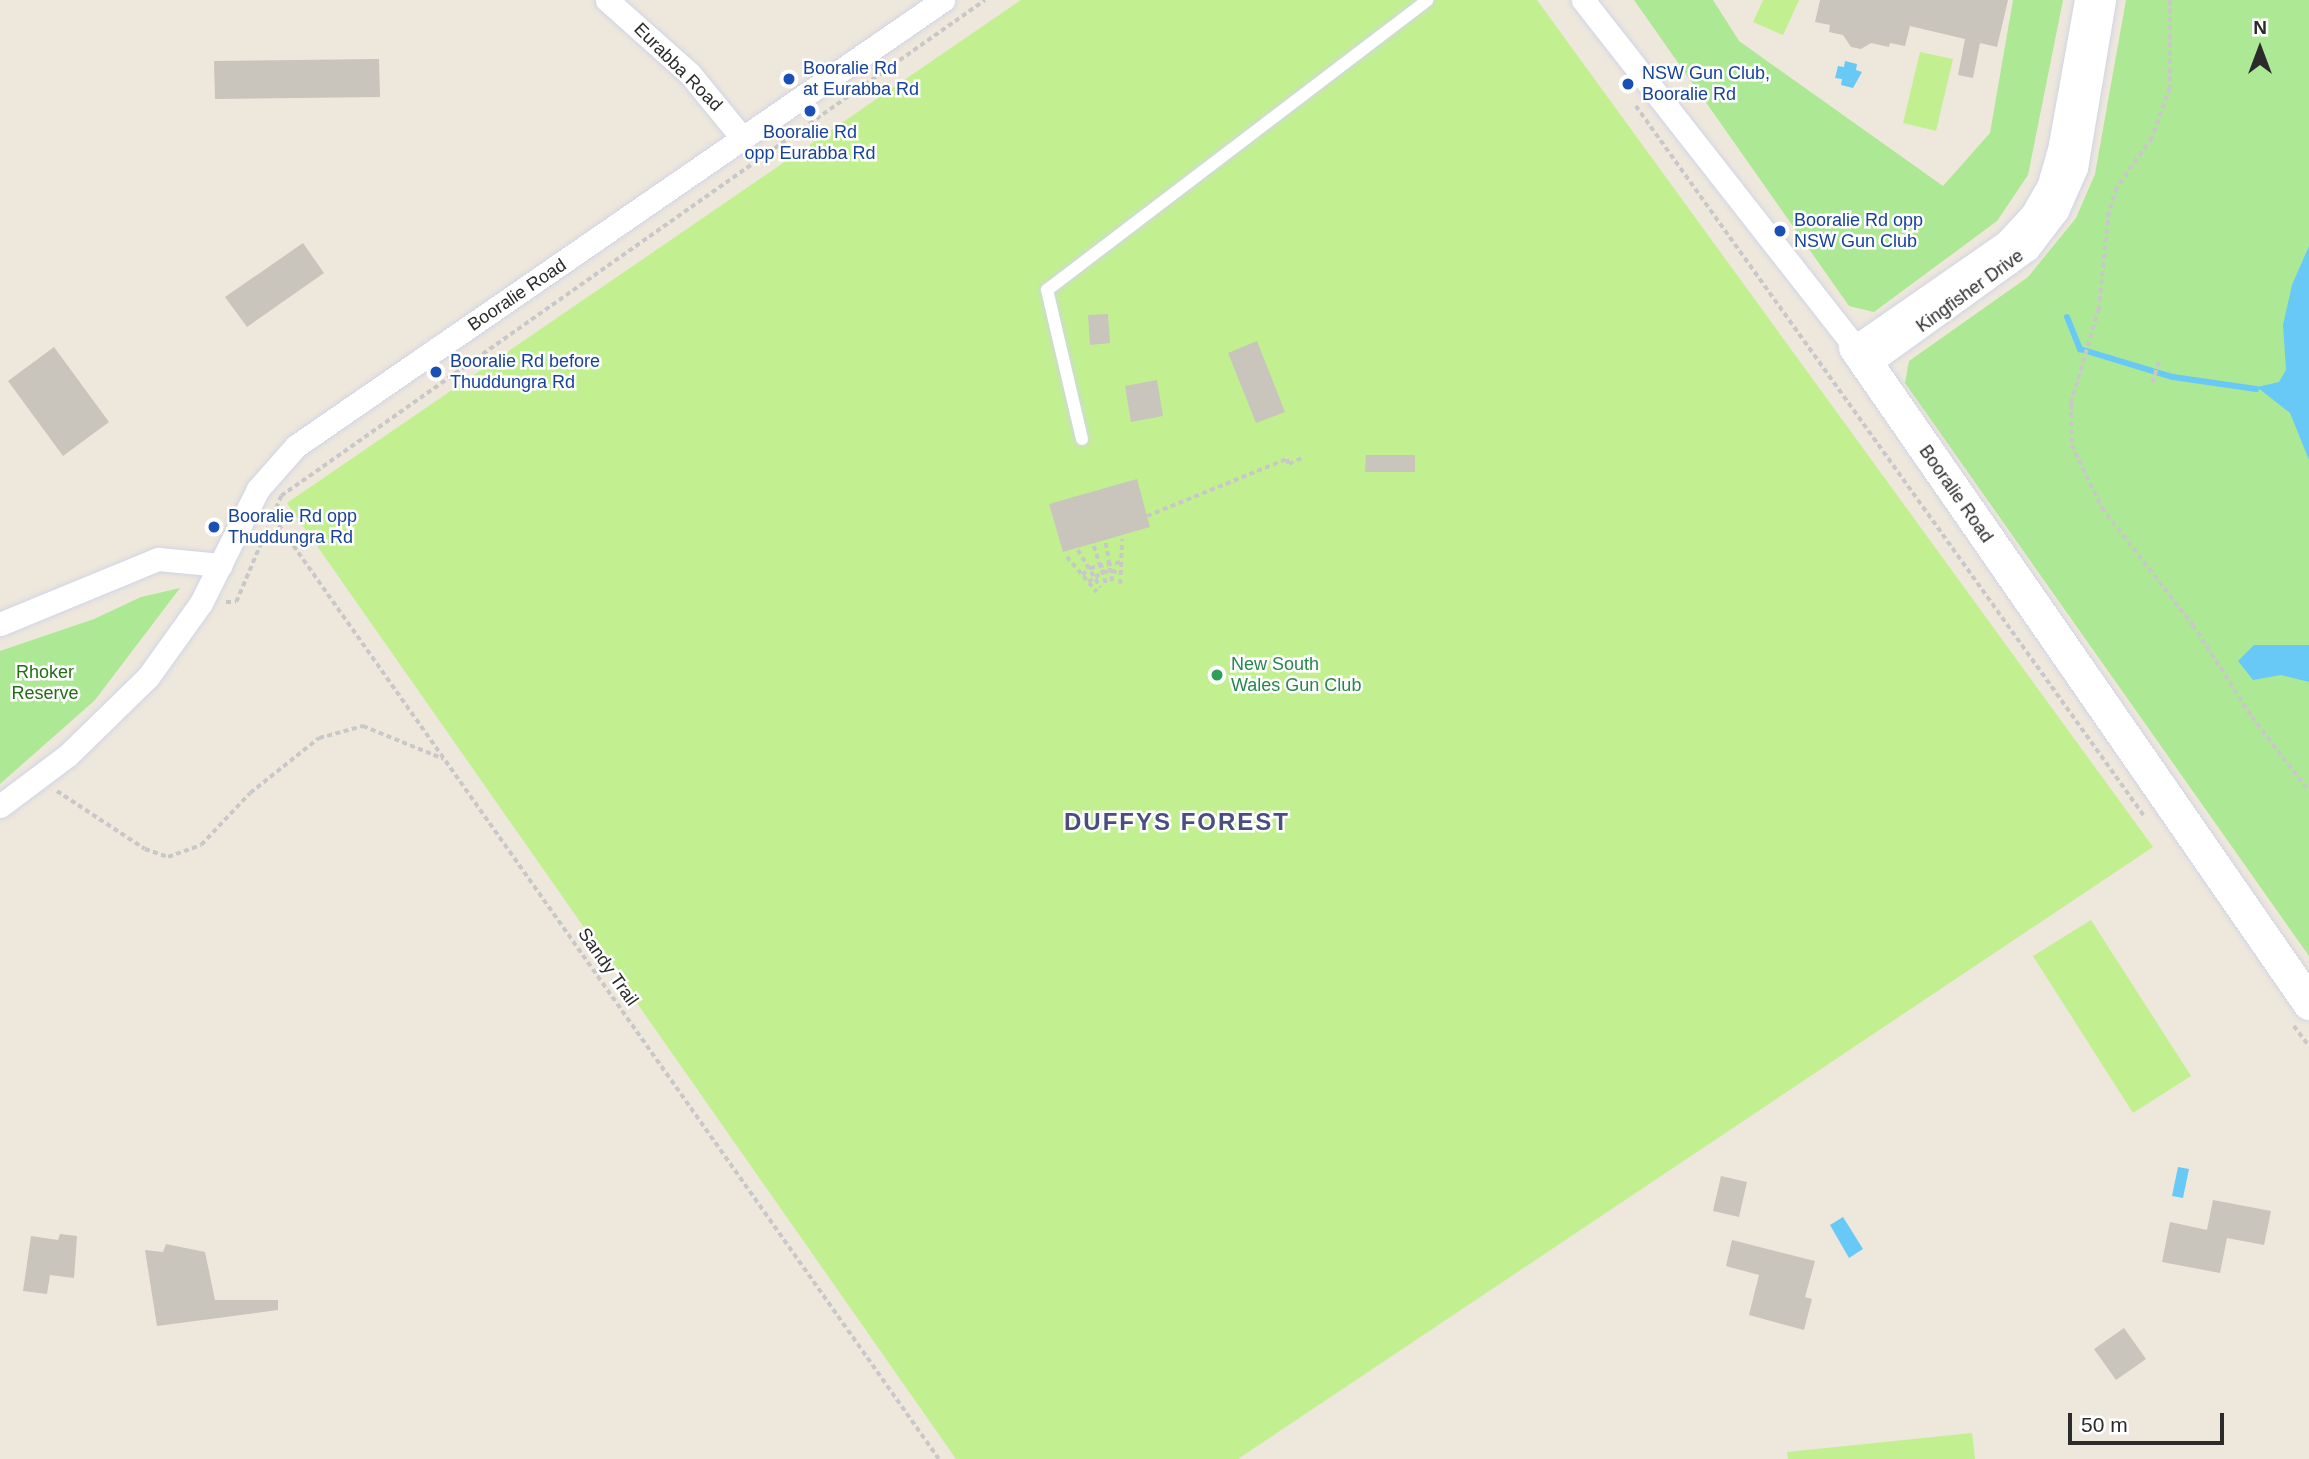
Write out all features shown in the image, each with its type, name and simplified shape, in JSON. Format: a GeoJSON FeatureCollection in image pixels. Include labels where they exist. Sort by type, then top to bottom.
{"type":"FeatureCollection","features":[{"type":"Feature","properties":{"kind":"street","name":"Eurabba Road"},"geometry":{"type":"LineString","coordinates":[[607,0],[690,74],[743,139]]}},
{"type":"Feature","properties":{"kind":"street","name":"Booralie Road"},"geometry":{"type":"LineString","coordinates":[[0,806],[37,779],[127,700],[201,603],[258,489],[296,446],[943,0]]}},
{"type":"Feature","properties":{"kind":"street","name":"Booralie Road"},"geometry":{"type":"LineString","coordinates":[[1583,0],[1861,356],[2301,1013]]}},
{"type":"Feature","properties":{"kind":"street","name":"Kingfisher Drive"},"geometry":{"type":"LineString","coordinates":[[1861,356],[2006,242],[2032,214],[2059,150],[2086,0]]}},
{"type":"Feature","properties":{"kind":"street","name":"Kingfisher Drive"},"geometry":{"type":"LineString","coordinates":[[1861,356],[2028,249],[2057,211],[2076,168],[2104,0]]}},
{"type":"Feature","properties":{"kind":"street"},"geometry":{"type":"LineString","coordinates":[[0,624],[45,609],[145,562],[174,557],[220,565]]}},
{"type":"Feature","properties":{"kind":"lane"},"geometry":{"type":"LineString","coordinates":[[1082,439],[1047,290],[1427,0]]}},
{"type":"Feature","properties":{"kind":"path"},"geometry":{"type":"LineString","coordinates":[[201,603],[236,602],[281,496],[985,0]]}},
{"type":"Feature","properties":{"kind":"path"},"geometry":{"type":"LineString","coordinates":[[2170,0],[2170,88],[2152,138],[2111,202],[2103,240],[2099,309],[2071,404],[2070,426],[2074,455],[2084,477],[2309,791]]}},
{"type":"Feature","properties":{"kind":"path"},"geometry":{"type":"LineString","coordinates":[[1630,98],[2147,820]]}},
{"type":"Feature","properties":{"kind":"path"},"geometry":{"type":"LineString","coordinates":[[2152,383],[2159,361]]}},
{"type":"Feature","properties":{"kind":"path"},"geometry":{"type":"LineString","coordinates":[[1147,516],[1287,459],[1289,464],[1304,457]]}},
{"type":"Feature","properties":{"kind":"path","name":"Sandy Trail"},"geometry":{"type":"LineString","coordinates":[[258,489],[273,517],[939,1459]]}},
{"type":"Feature","properties":{"kind":"path"},"geometry":{"type":"LineString","coordinates":[[1120,584],[1122,539]]}},
{"type":"Feature","properties":{"kind":"path"},"geometry":{"type":"LineString","coordinates":[[1106,543],[1113,584]]}},
{"type":"Feature","properties":{"kind":"path"},"geometry":{"type":"LineString","coordinates":[[1094,546],[1107,586]]}},
{"type":"Feature","properties":{"kind":"path"},"geometry":{"type":"LineString","coordinates":[[1079,550],[1101,588]]}},
{"type":"Feature","properties":{"kind":"path"},"geometry":{"type":"LineString","coordinates":[[1067,557],[1097,592]]}},
{"type":"Feature","properties":{"kind":"path"},"geometry":{"type":"LineString","coordinates":[[1082,575],[1090,568],[1121,562]]}},
{"type":"Feature","properties":{"kind":"path"},"geometry":{"type":"LineString","coordinates":[[1088,582],[1103,572],[1120,571]]}},
{"type":"Feature","properties":{"kind":"path"},"geometry":{"type":"LineString","coordinates":[[37,779],[145,849],[168,857],[201,845],[250,793],[319,738],[363,726],[444,759]]}},
{"type":"Feature","properties":{"kind":"path"},"geometry":{"type":"LineString","coordinates":[[2301,1013],[2309,1046]]}},
{"type":"Feature","properties":{"kind":"green space","name":"New South Wales Gun Club"},"geometry":{"type":"Polygon","coordinates":[[[1021,0],[1537,0],[2153,847],[1238,1459],[956,1459],[287,503],[1021,0]]]}},
{"type":"Feature","properties":{"kind":"green space"},"geometry":{"type":"Polygon","coordinates":[[[1634,0],[1713,0],[1739,41],[1943,186],[1990,133],[2013,0],[2063,0],[2028,175],[1997,221],[1874,312],[1849,306],[1634,0]]]}},
{"type":"Feature","properties":{"kind":"green space"},"geometry":{"type":"Polygon","coordinates":[[[1763,0],[1799,0],[1783,35],[1753,22],[1763,0]]]}},
{"type":"Feature","properties":{"kind":"green space"},"geometry":{"type":"Polygon","coordinates":[[[2126,0],[2309,0],[2309,956],[1905,383],[1909,361],[2028,277],[2076,218],[2095,174],[2126,0]]]}},
{"type":"Feature","properties":{"kind":"green space"},"geometry":{"type":"Polygon","coordinates":[[[1920,52],[1953,59],[1936,131],[1903,123],[1920,52]]]}},
{"type":"Feature","properties":{"kind":"green space","name":"Rhoker Reserve"},"geometry":{"type":"Polygon","coordinates":[[[180,588],[95,700],[0,784],[0,651],[94,619],[141,597],[180,588]]]}},
{"type":"Feature","properties":{"kind":"green space"},"geometry":{"type":"Polygon","coordinates":[[[2091,920],[2191,1076],[2133,1113],[2033,956],[2091,920]]]}},
{"type":"Feature","properties":{"kind":"green space"},"geometry":{"type":"Polygon","coordinates":[[[1972,1433],[1975,1459],[1788,1459],[1787,1452],[1972,1433]]]}},
{"type":"Feature","properties":{"kind":"water"},"geometry":{"type":"Polygon","coordinates":[[[1845,61],[1857,64],[1856,70],[1862,72],[1853,88],[1841,85],[1842,79],[1835,78],[1838,66],[1844,67],[1845,61]]]}},
{"type":"Feature","properties":{"kind":"water"},"geometry":{"type":"Polygon","coordinates":[[[2309,246],[2309,460],[2290,413],[2257,387],[2279,382],[2286,370],[2283,325],[2292,285],[2309,246]]]}},
{"type":"Feature","properties":{"kind":"water"},"geometry":{"type":"Polygon","coordinates":[[[2254,645],[2309,645],[2309,682],[2281,675],[2253,680],[2238,661],[2254,645]]]}},
{"type":"Feature","properties":{"kind":"water"},"geometry":{"type":"Polygon","coordinates":[[[2178,1167],[2189,1169],[2183,1198],[2172,1196],[2178,1167]]]}},
{"type":"Feature","properties":{"kind":"water"},"geometry":{"type":"Polygon","coordinates":[[[1843,1217],[1863,1249],[1849,1258],[1830,1225],[1843,1217]]]}},
{"type":"Feature","properties":{"kind":"building"},"geometry":{"type":"Polygon","coordinates":[[[1820,0],[2008,0],[1997,47],[1980,43],[1973,78],[1958,75],[1965,39],[1910,26],[1905,46],[1890,43],[1889,47],[1871,43],[1861,49],[1851,47],[1843,35],[1829,32],[1830,25],[1815,22],[1820,0]]]}},
{"type":"Feature","properties":{"kind":"building"},"geometry":{"type":"Polygon","coordinates":[[[379,59],[380,97],[215,99],[214,61],[379,59]]]}},
{"type":"Feature","properties":{"kind":"building"},"geometry":{"type":"Polygon","coordinates":[[[303,243],[324,273],[247,327],[225,297],[303,243]]]}},
{"type":"Feature","properties":{"kind":"building"},"geometry":{"type":"Polygon","coordinates":[[[1108,314],[1110,343],[1090,345],[1088,315],[1108,314]]]}},
{"type":"Feature","properties":{"kind":"building"},"geometry":{"type":"Polygon","coordinates":[[[1257,341],[1285,412],[1256,423],[1228,353],[1257,341]]]}},
{"type":"Feature","properties":{"kind":"building"},"geometry":{"type":"Polygon","coordinates":[[[54,347],[109,422],[63,456],[8,381],[54,347]]]}},
{"type":"Feature","properties":{"kind":"building"},"geometry":{"type":"Polygon","coordinates":[[[1157,380],[1163,416],[1131,422],[1125,386],[1157,380]]]}},
{"type":"Feature","properties":{"kind":"building"},"geometry":{"type":"Polygon","coordinates":[[[1366,455],[1415,455],[1415,472],[1365,472],[1366,455]]]}},
{"type":"Feature","properties":{"kind":"building"},"geometry":{"type":"Polygon","coordinates":[[[1137,479],[1150,527],[1063,552],[1049,504],[1137,479]]]}},
{"type":"Feature","properties":{"kind":"building"},"geometry":{"type":"Polygon","coordinates":[[[1721,1176],[1747,1182],[1739,1217],[1713,1211],[1721,1176]]]}},
{"type":"Feature","properties":{"kind":"building"},"geometry":{"type":"Polygon","coordinates":[[[2213,1200],[2271,1211],[2264,1245],[2227,1238],[2220,1273],[2162,1262],[2170,1222],[2207,1230],[2213,1200]]]}},
{"type":"Feature","properties":{"kind":"building"},"geometry":{"type":"Polygon","coordinates":[[[60,1234],[77,1236],[74,1278],[50,1275],[47,1294],[23,1291],[31,1236],[58,1240],[60,1234]]]}},
{"type":"Feature","properties":{"kind":"building"},"geometry":{"type":"Polygon","coordinates":[[[1732,1240],[1815,1261],[1805,1297],[1812,1299],[1804,1330],[1749,1315],[1759,1275],[1726,1266],[1732,1240]]]}},
{"type":"Feature","properties":{"kind":"building"},"geometry":{"type":"Polygon","coordinates":[[[166,1244],[205,1252],[215,1300],[278,1300],[278,1310],[157,1326],[145,1250],[163,1252],[166,1244]]]}},
{"type":"Feature","properties":{"kind":"building"},"geometry":{"type":"Polygon","coordinates":[[[2124,1328],[2146,1359],[2116,1380],[2094,1349],[2124,1328]]]}},
{"type":"Feature","properties":{"kind":"waterway"},"geometry":{"type":"LineString","coordinates":[[2067,317],[2080,349],[2173,377],[2256,389]]}},
{"type":"Feature","properties":{"kind":"place","name":"Booralie Rd at Eurabba Rd"},"geometry":{"type":"Point","coordinates":[789,79]}},
{"type":"Feature","properties":{"kind":"place","name":"NSW Gun Club, Booralie Rd"},"geometry":{"type":"Point","coordinates":[1628,84]}},
{"type":"Feature","properties":{"kind":"place","name":"Booralie Rd opp Eurabba Rd"},"geometry":{"type":"Point","coordinates":[810,111]}},
{"type":"Feature","properties":{"kind":"place","name":"Booralie Rd opp NSW Gun Club"},"geometry":{"type":"Point","coordinates":[1780,231]}},
{"type":"Feature","properties":{"kind":"place","name":"Booralie Rd before Thuddungra Rd"},"geometry":{"type":"Point","coordinates":[436,372]}},
{"type":"Feature","properties":{"kind":"place","name":"Booralie Rd opp Thuddungra Rd"},"geometry":{"type":"Point","coordinates":[214,527]}},
{"type":"Feature","properties":{"kind":"place","name":"New South Wales Gun Club"},"geometry":{"type":"Point","coordinates":[1217,675]}},
{"type":"Feature","properties":{"kind":"district","name":"DUFFYS FOREST"},"geometry":{"type":"Point","coordinates":[1177,822]}}]}
